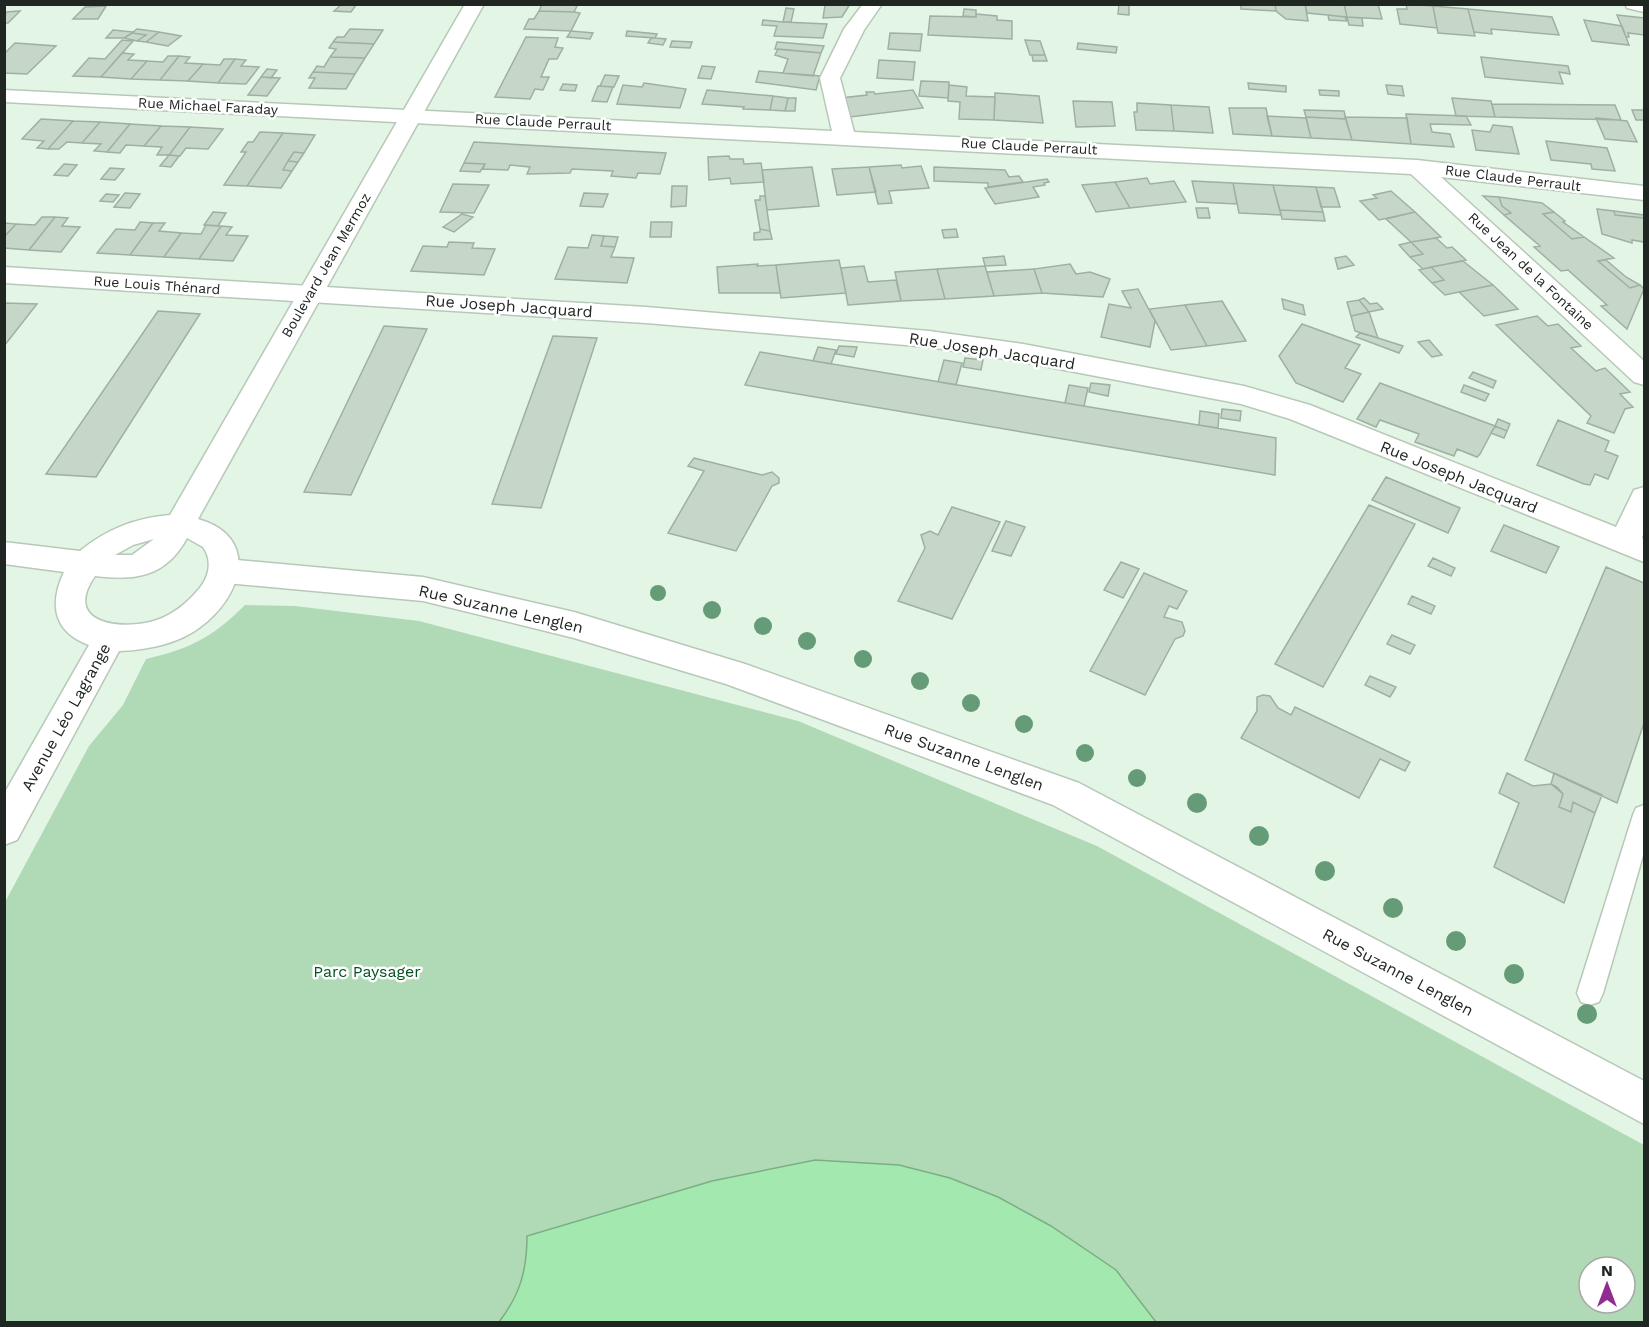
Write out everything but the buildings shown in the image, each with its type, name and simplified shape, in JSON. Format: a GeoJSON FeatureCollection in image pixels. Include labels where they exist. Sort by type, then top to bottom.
{"type":"FeatureCollection","features":[{"type":"Feature","properties":{"kind":"street","name":"Boulevard Jean Mermoz"},"geometry":{"type":"LineString","coordinates":[[178,525],[475,4]]}},
{"type":"Feature","properties":{"kind":"street"},"geometry":{"type":"LineString","coordinates":[[844,136],[830,78],[854,28],[873,4]]}},
{"type":"Feature","properties":{"kind":"street"},"geometry":{"type":"LineString","coordinates":[[1634,4],[1644,6]]}},
{"type":"Feature","properties":{"kind":"street","name":"Rue Michael Faraday"},"geometry":{"type":"LineString","coordinates":[[4,96],[411,116]]}},
{"type":"Feature","properties":{"kind":"street","name":"Rue Claude Perrault"},"geometry":{"type":"LineString","coordinates":[[411,116],[844,136],[1417,167],[1644,193]]}},
{"type":"Feature","properties":{"kind":"street","name":"Rue Jean de la Fontaine"},"geometry":{"type":"LineString","coordinates":[[1417,167],[1644,376]]}},
{"type":"Feature","properties":{"kind":"street","name":"Rue Louis Thénard"},"geometry":{"type":"LineString","coordinates":[[4,275],[310,294]]}},
{"type":"Feature","properties":{"kind":"street","name":"Rue Joseph Jacquard"},"geometry":{"type":"LineString","coordinates":[[310,294],[646,315],[929,339],[1023,353],[1232,393],[1300,412],[1634,547]]}},
{"type":"Feature","properties":{"kind":"street"},"geometry":{"type":"LineString","coordinates":[[1634,547],[1644,497]]}},
{"type":"Feature","properties":{"kind":"street"},"geometry":{"type":"LineString","coordinates":[[178,525],[196,528],[220,544],[226,557],[226,571],[207,604],[186,620],[162,632],[135,638],[110,638],[88,631],[73,618],[68,600],[72,581],[86,562],[105,546],[128,534],[153,527],[178,525]]}},
{"type":"Feature","properties":{"kind":"street"},"geometry":{"type":"LineString","coordinates":[[4,553],[86,562]]}},
{"type":"Feature","properties":{"kind":"street","name":"Rue Suzanne Lenglen"},"geometry":{"type":"LineString","coordinates":[[226,571],[423,589],[574,625],[733,673],[1066,794],[1644,1103]]}},
{"type":"Feature","properties":{"kind":"street","name":"Avenue Léo Lagrange"},"geometry":{"type":"LineString","coordinates":[[4,829],[110,638]]}},
{"type":"Feature","properties":{"kind":"lane"},"geometry":{"type":"LineString","coordinates":[[1590,993],[1644,815]]}},
{"type":"Feature","properties":{"kind":"green space","name":"Parc Paysager"},"geometry":{"type":"Polygon","coordinates":[[[245,605],[295,606],[419,621],[798,721],[1097,846],[1644,1145],[1644,1322],[5,1322],[5,902],[89,746],[123,705],[146,659],[188,646],[222,626],[245,605]]]}},
{"type":"Feature","properties":{"kind":"shaded area"},"geometry":{"type":"Polygon","coordinates":[[[815,1160],[899,1165],[950,1178],[998,1197],[1051,1226],[1116,1270],[1156,1322],[499,1322],[521,1282],[526,1260],[527,1236],[712,1181],[815,1160]]]}}]}
